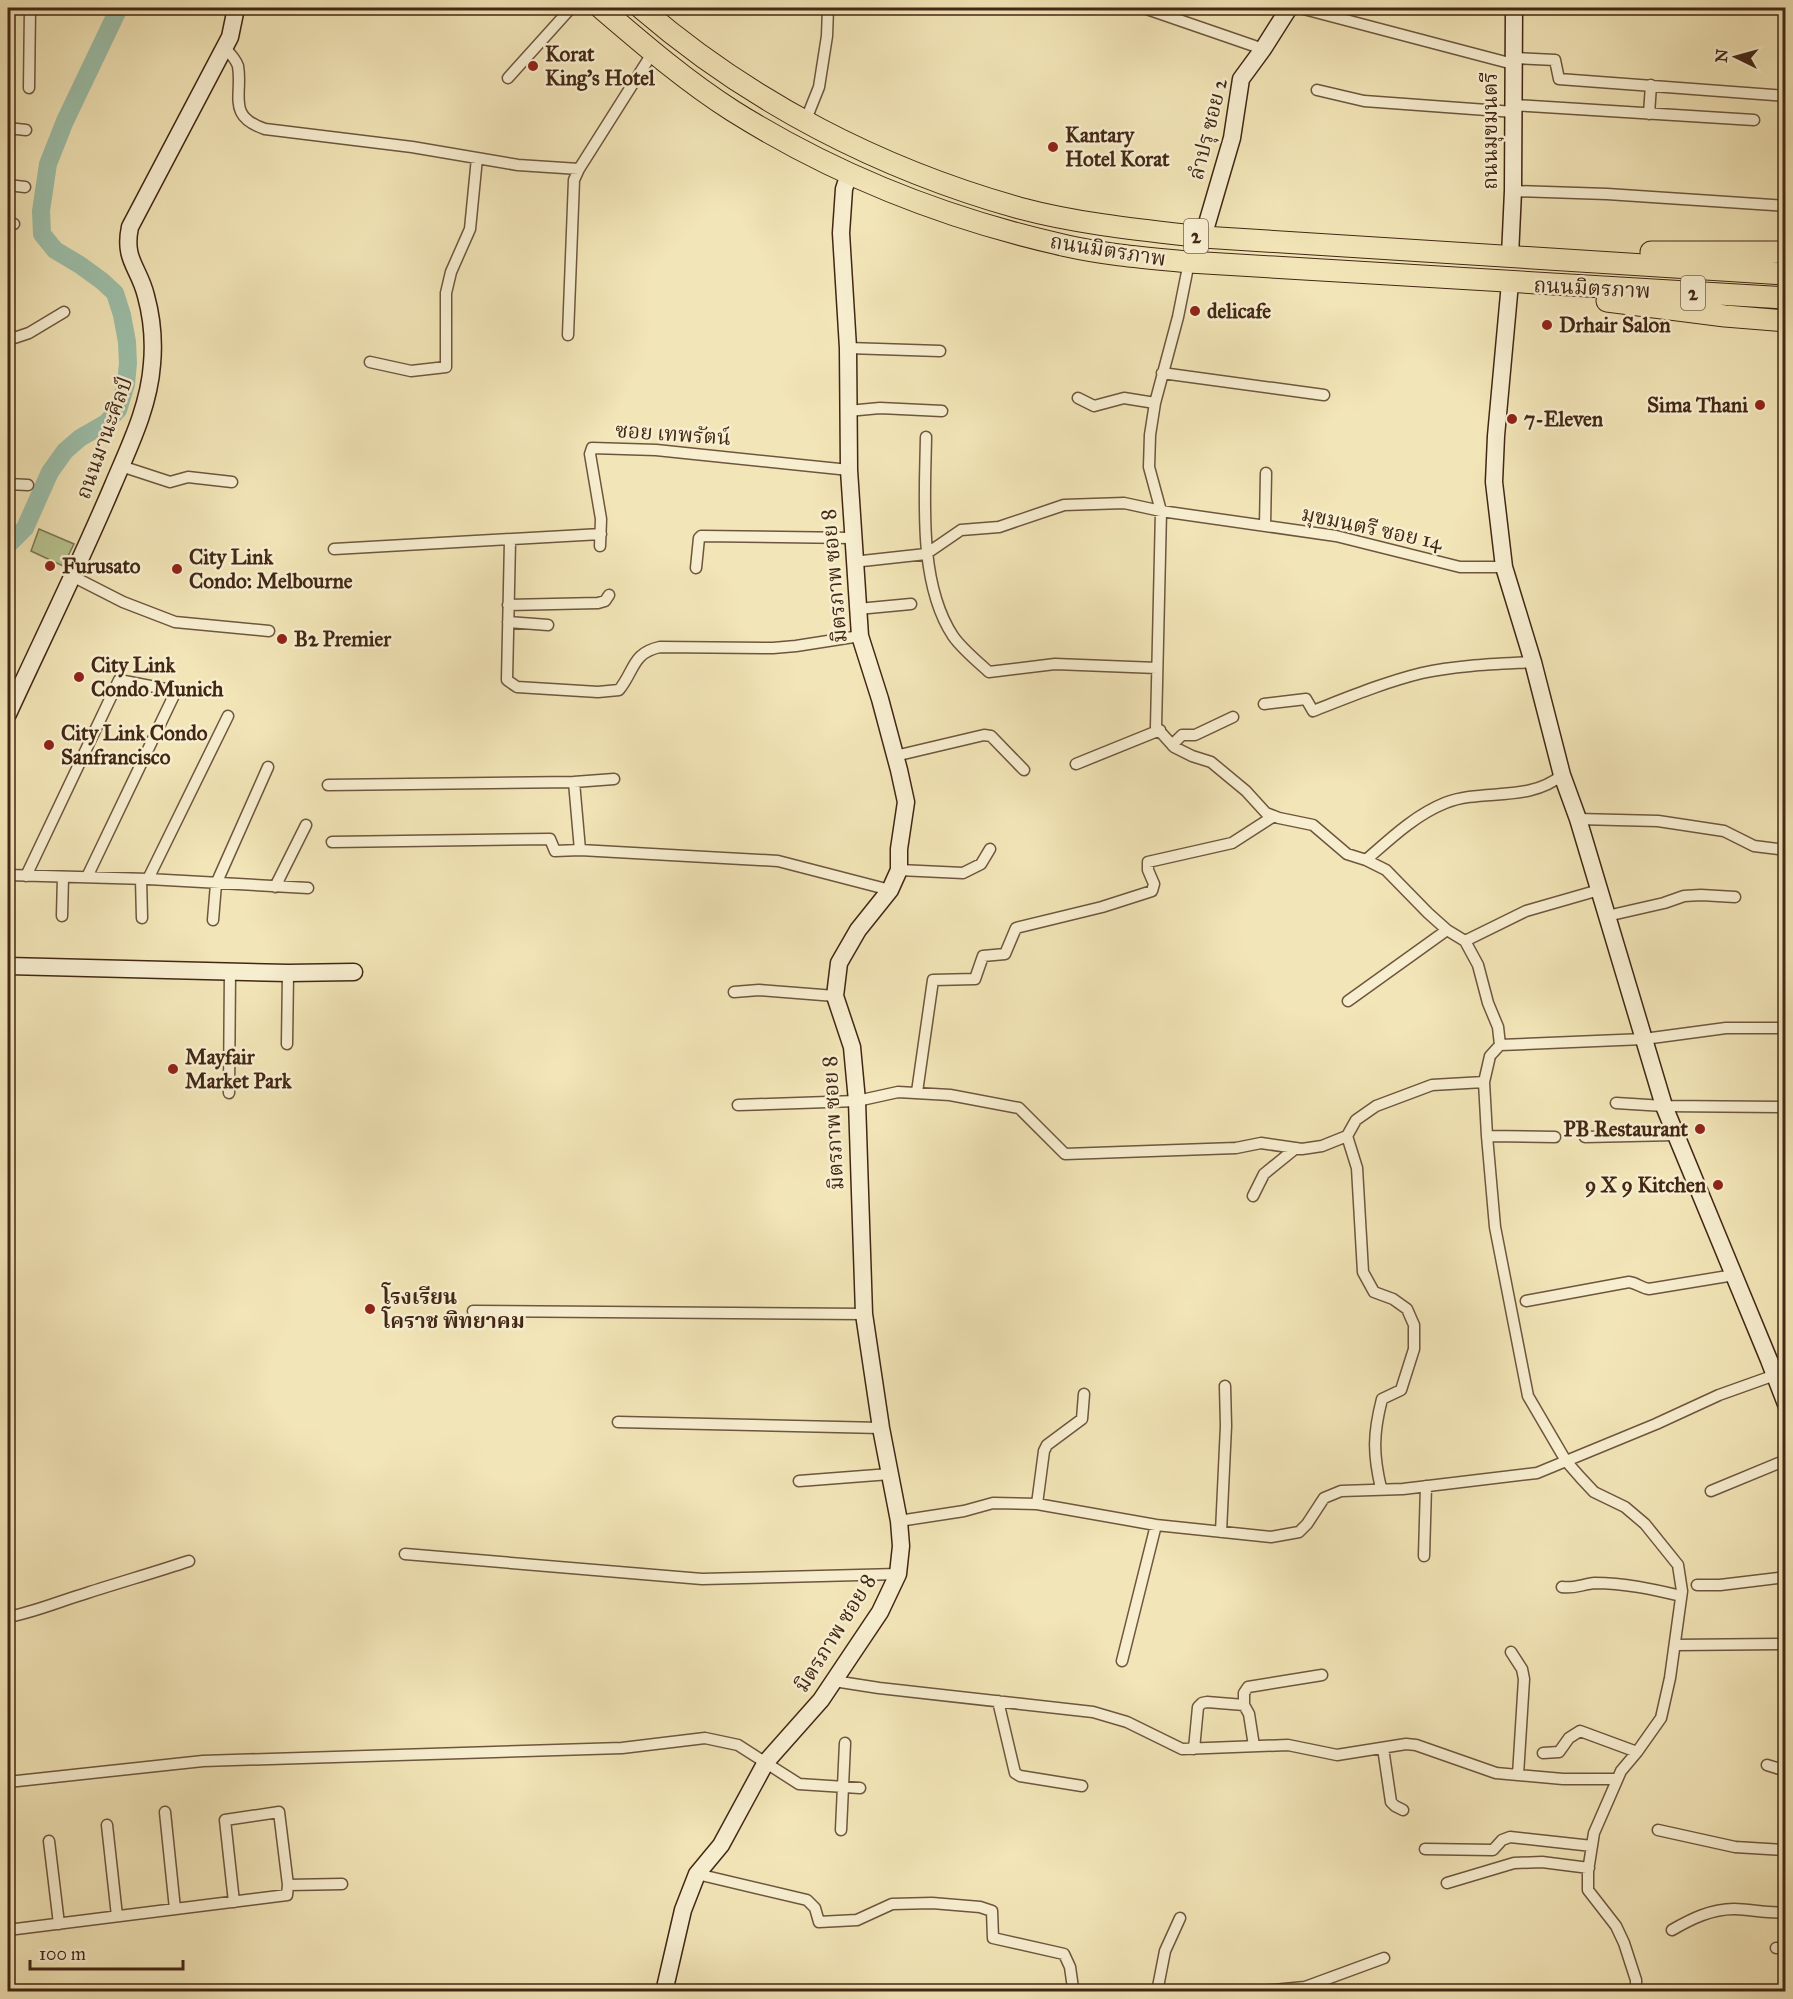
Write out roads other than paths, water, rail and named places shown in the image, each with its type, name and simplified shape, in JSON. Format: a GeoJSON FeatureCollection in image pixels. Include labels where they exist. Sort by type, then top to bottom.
{"type":"FeatureCollection","features":[{"type":"Feature","properties":{"kind":"highway","name":"ถนนมิตรภาพ"},"geometry":{"type":"LineString","coordinates":[[601,8],[685,78],[790,145],[849,174],[938,209],[1069,247],[1189,262],[1785,298]]}},
{"type":"Feature","properties":{"kind":"highway","name":"ถนนมิตรภาพ"},"geometry":{"type":"LineString","coordinates":[[641,8],[705,59],[805,122],[894,165],[949,186],[1020,208],[1123,228],[1203,237],[1785,274]]}},
{"type":"Feature","properties":{"kind":"highway"},"geometry":{"type":"LineString","coordinates":[[1603,262],[1609,251],[1785,252]]}},
{"type":"Feature","properties":{"kind":"highway"},"geometry":{"type":"LineString","coordinates":[[1600,288],[1605,301],[1785,321]]}},
{"type":"Feature","properties":{"kind":"street"},"geometry":{"type":"LineString","coordinates":[[29,88],[30,8]]}},
{"type":"Feature","properties":{"kind":"street","name":"ถนนมานะศิลป์"},"geometry":{"type":"LineString","coordinates":[[8,714],[121,466],[146,402],[152,365],[152,326],[146,294],[129,255],[127,241],[130,227],[230,37],[236,8]]}},
{"type":"Feature","properties":{"kind":"street"},"geometry":{"type":"LineString","coordinates":[[508,78],[571,8]]}},
{"type":"Feature","properties":{"kind":"street"},"geometry":{"type":"LineString","coordinates":[[805,122],[819,87],[827,36],[828,8]]}},
{"type":"Feature","properties":{"kind":"street"},"geometry":{"type":"LineString","coordinates":[[1144,8],[1263,48]]}},
{"type":"Feature","properties":{"kind":"street","name":"ลำปรุ ซอย 2"},"geometry":{"type":"LineString","coordinates":[[1203,237],[1232,138],[1241,79],[1289,8]]}},
{"type":"Feature","properties":{"kind":"street"},"geometry":{"type":"LineString","coordinates":[[1300,8],[1513,61],[1555,60],[1559,79],[1785,96]]}},
{"type":"Feature","properties":{"kind":"street","name":"ถนนมุขมนตรี"},"geometry":{"type":"LineString","coordinates":[[1510,256],[1513,191],[1514,8]]}},
{"type":"Feature","properties":{"kind":"street"},"geometry":{"type":"LineString","coordinates":[[1783,8],[1785,19]]}},
{"type":"Feature","properties":{"kind":"street"},"geometry":{"type":"LineString","coordinates":[[225,47],[238,65],[238,103],[245,120],[255,126],[412,147],[518,165],[579,169]]}},
{"type":"Feature","properties":{"kind":"street"},"geometry":{"type":"LineString","coordinates":[[568,335],[574,180],[652,52]]}},
{"type":"Feature","properties":{"kind":"street"},"geometry":{"type":"LineString","coordinates":[[1649,114],[1651,85]]}},
{"type":"Feature","properties":{"kind":"street"},"geometry":{"type":"LineString","coordinates":[[1317,90],[1364,101],[1754,120]]}},
{"type":"Feature","properties":{"kind":"street"},"geometry":{"type":"LineString","coordinates":[[8,128],[26,130]]}},
{"type":"Feature","properties":{"kind":"street"},"geometry":{"type":"LineString","coordinates":[[370,362],[411,371],[446,367],[446,293],[451,272],[470,229],[477,158]]}},
{"type":"Feature","properties":{"kind":"street","name":"มิตรภาพ ซอย 8"},"geometry":{"type":"LineString","coordinates":[[664,1992],[683,1910],[697,1874],[721,1845],[766,1762],[821,1700],[880,1612],[898,1574],[901,1546],[899,1521],[881,1428],[864,1314],[857,1101],[852,1047],[835,996],[839,963],[858,930],[890,890],[899,870],[899,849],[906,802],[860,636],[852,538],[848,411],[849,348],[842,233],[844,189],[849,174]]}},
{"type":"Feature","properties":{"kind":"street"},"geometry":{"type":"LineString","coordinates":[[8,185],[25,187]]}},
{"type":"Feature","properties":{"kind":"street"},"geometry":{"type":"LineString","coordinates":[[1513,191],[1607,194],[1785,206]]}},
{"type":"Feature","properties":{"kind":"street"},"geometry":{"type":"LineString","coordinates":[[1189,262],[1178,317],[1155,403],[1150,435],[1149,467],[1161,511],[1156,727],[1172,745],[1192,756],[1211,762],[1245,791],[1266,813],[1313,825],[1347,854],[1386,870],[1447,930],[1465,940],[1478,966],[1488,1003],[1498,1027],[1500,1045]]}},
{"type":"Feature","properties":{"kind":"street"},"geometry":{"type":"LineString","coordinates":[[1510,283],[1494,482],[1504,567],[1533,662],[1562,775],[1578,819],[1664,1106],[1785,1404]]}},
{"type":"Feature","properties":{"kind":"street"},"geometry":{"type":"LineString","coordinates":[[8,340],[29,333],[64,312]]}},
{"type":"Feature","properties":{"kind":"street"},"geometry":{"type":"LineString","coordinates":[[849,348],[940,351]]}},
{"type":"Feature","properties":{"kind":"street"},"geometry":{"type":"LineString","coordinates":[[1162,373],[1324,395]]}},
{"type":"Feature","properties":{"kind":"street"},"geometry":{"type":"LineString","coordinates":[[1078,398],[1094,406],[1124,398],[1155,403]]}},
{"type":"Feature","properties":{"kind":"street"},"geometry":{"type":"LineString","coordinates":[[848,411],[880,408],[942,411]]}},
{"type":"Feature","properties":{"kind":"street"},"geometry":{"type":"LineString","coordinates":[[926,437],[926,555],[936,601],[953,637],[989,672],[1055,664],[1157,668]]}},
{"type":"Feature","properties":{"kind":"street","name":"ซอย เทพรัตน์"},"geometry":{"type":"LineString","coordinates":[[510,541],[601,540],[590,454],[592,448],[656,450],[849,470]]}},
{"type":"Feature","properties":{"kind":"street"},"geometry":{"type":"LineString","coordinates":[[121,466],[170,482],[186,477],[232,482]]}},
{"type":"Feature","properties":{"kind":"street"},"geometry":{"type":"LineString","coordinates":[[1265,526],[1266,473]]}},
{"type":"Feature","properties":{"kind":"street"},"geometry":{"type":"LineString","coordinates":[[8,484],[28,485]]}},
{"type":"Feature","properties":{"kind":"street","name":"มุขมนตรี ซอย 14"},"geometry":{"type":"LineString","coordinates":[[926,555],[961,530],[999,527],[1064,505],[1124,503],[1161,511],[1336,536],[1460,567],[1504,567]]}},
{"type":"Feature","properties":{"kind":"street"},"geometry":{"type":"LineString","coordinates":[[696,568],[701,536],[852,538]]}},
{"type":"Feature","properties":{"kind":"street"},"geometry":{"type":"LineString","coordinates":[[334,549],[510,541],[507,680],[517,687],[598,692],[619,690],[639,657],[647,650],[660,647],[773,648],[860,636]]}},
{"type":"Feature","properties":{"kind":"street"},"geometry":{"type":"LineString","coordinates":[[854,562],[926,555]]}},
{"type":"Feature","properties":{"kind":"street"},"geometry":{"type":"LineString","coordinates":[[72,576],[123,602],[175,622],[269,631]]}},
{"type":"Feature","properties":{"kind":"street"},"geometry":{"type":"LineString","coordinates":[[508,605],[598,603],[605,601],[609,595]]}},
{"type":"Feature","properties":{"kind":"street"},"geometry":{"type":"LineString","coordinates":[[858,609],[911,604]]}},
{"type":"Feature","properties":{"kind":"street"},"geometry":{"type":"LineString","coordinates":[[508,622],[548,625]]}},
{"type":"Feature","properties":{"kind":"street"},"geometry":{"type":"LineString","coordinates":[[1264,704],[1305,699],[1313,711],[1380,684],[1425,672],[1533,662]]}},
{"type":"Feature","properties":{"kind":"street"},"geometry":{"type":"LineString","coordinates":[[26,876],[119,680],[176,691],[87,877]]}},
{"type":"Feature","properties":{"kind":"street"},"geometry":{"type":"LineString","coordinates":[[142,918],[145,879],[228,716]]}},
{"type":"Feature","properties":{"kind":"street"},"geometry":{"type":"LineString","coordinates":[[1172,745],[1182,735],[1195,735],[1233,717]]}},
{"type":"Feature","properties":{"kind":"street"},"geometry":{"type":"LineString","coordinates":[[1076,764],[1160,730]]}},
{"type":"Feature","properties":{"kind":"street"},"geometry":{"type":"LineString","coordinates":[[895,756],[984,735],[991,736],[1024,770]]}},
{"type":"Feature","properties":{"kind":"street"},"geometry":{"type":"LineString","coordinates":[[213,920],[216,884],[268,767]]}},
{"type":"Feature","properties":{"kind":"street"},"geometry":{"type":"LineString","coordinates":[[1366,860],[1402,830],[1446,802],[1527,793],[1562,775]]}},
{"type":"Feature","properties":{"kind":"street"},"geometry":{"type":"LineString","coordinates":[[328,784],[574,782],[614,779]]}},
{"type":"Feature","properties":{"kind":"street"},"geometry":{"type":"LineString","coordinates":[[574,782],[580,850]]}},
{"type":"Feature","properties":{"kind":"street"},"geometry":{"type":"LineString","coordinates":[[917,1092],[933,980],[970,981],[975,979],[983,956],[1005,954],[1016,928],[1102,907],[1152,891],[1154,884],[1148,870],[1148,862],[1232,843],[1274,816]]}},
{"type":"Feature","properties":{"kind":"street"},"geometry":{"type":"LineString","coordinates":[[1578,819],[1658,820],[1724,831],[1754,846],[1785,850]]}},
{"type":"Feature","properties":{"kind":"street"},"geometry":{"type":"LineString","coordinates":[[275,887],[306,825]]}},
{"type":"Feature","properties":{"kind":"street"},"geometry":{"type":"LineString","coordinates":[[332,842],[550,839],[555,851],[580,850],[778,861],[890,890]]}},
{"type":"Feature","properties":{"kind":"street"},"geometry":{"type":"LineString","coordinates":[[899,870],[963,873],[981,864],[990,849]]}},
{"type":"Feature","properties":{"kind":"street"},"geometry":{"type":"LineString","coordinates":[[8,875],[145,879],[308,888]]}},
{"type":"Feature","properties":{"kind":"street"},"geometry":{"type":"LineString","coordinates":[[62,916],[63,877]]}},
{"type":"Feature","properties":{"kind":"street"},"geometry":{"type":"LineString","coordinates":[[1465,940],[1526,911],[1599,890]]}},
{"type":"Feature","properties":{"kind":"street"},"geometry":{"type":"LineString","coordinates":[[1607,916],[1684,896],[1735,897]]}},
{"type":"Feature","properties":{"kind":"street"},"geometry":{"type":"LineString","coordinates":[[1348,1001],[1447,930]]}},
{"type":"Feature","properties":{"kind":"street"},"geometry":{"type":"LineString","coordinates":[[8,966],[288,973],[354,972]]}},
{"type":"Feature","properties":{"kind":"street"},"geometry":{"type":"LineString","coordinates":[[229,1093],[231,971]]}},
{"type":"Feature","properties":{"kind":"street"},"geometry":{"type":"LineString","coordinates":[[287,1044],[288,973]]}},
{"type":"Feature","properties":{"kind":"street"},"geometry":{"type":"LineString","coordinates":[[734,992],[759,990],[835,996]]}},
{"type":"Feature","properties":{"kind":"street"},"geometry":{"type":"LineString","coordinates":[[1636,1992],[1636,1980],[1616,1926],[1588,1890],[1589,1868],[1594,1833],[1621,1770],[1661,1718],[1675,1645],[1680,1596],[1678,1565],[1645,1524],[1625,1507],[1594,1492],[1566,1461],[1528,1396],[1495,1227],[1484,1083],[1490,1056],[1500,1045],[1644,1039],[1726,1028],[1785,1029]]}},
{"type":"Feature","properties":{"kind":"street"},"geometry":{"type":"LineString","coordinates":[[738,1105],[857,1101],[898,1092],[917,1092],[950,1095],[1019,1108],[1065,1154],[1236,1148],[1261,1143],[1296,1148],[1322,1146],[1347,1136],[1356,1120],[1376,1106],[1432,1085],[1484,1083]]}},
{"type":"Feature","properties":{"kind":"street"},"geometry":{"type":"LineString","coordinates":[[1616,1103],[1664,1106],[1785,1107]]}},
{"type":"Feature","properties":{"kind":"street"},"geometry":{"type":"LineString","coordinates":[[1585,1137],[1675,1135]]}},
{"type":"Feature","properties":{"kind":"street"},"geometry":{"type":"LineString","coordinates":[[1347,1136],[1356,1168],[1363,1272],[1374,1292],[1393,1299],[1407,1309],[1414,1325],[1414,1349],[1401,1390],[1382,1399],[1378,1415],[1375,1460],[1381,1488]]}},
{"type":"Feature","properties":{"kind":"street"},"geometry":{"type":"LineString","coordinates":[[1487,1136],[1555,1137]]}},
{"type":"Feature","properties":{"kind":"street"},"geometry":{"type":"LineString","coordinates":[[1253,1196],[1264,1174],[1296,1148]]}},
{"type":"Feature","properties":{"kind":"street"},"geometry":{"type":"LineString","coordinates":[[1526,1300],[1629,1282],[1649,1289],[1734,1275]]}},
{"type":"Feature","properties":{"kind":"street"},"geometry":{"type":"LineString","coordinates":[[473,1311],[864,1314]]}},
{"type":"Feature","properties":{"kind":"street"},"geometry":{"type":"LineString","coordinates":[[899,1521],[964,1511],[993,1503],[1037,1504],[1156,1525],[1271,1537],[1299,1532],[1324,1498],[1341,1491],[1426,1486],[1537,1473],[1656,1424],[1719,1395],[1775,1376]]}},
{"type":"Feature","properties":{"kind":"street"},"geometry":{"type":"LineString","coordinates":[[1221,1532],[1226,1426],[1225,1386]]}},
{"type":"Feature","properties":{"kind":"street"},"geometry":{"type":"LineString","coordinates":[[1037,1504],[1044,1451],[1047,1445],[1082,1419],[1084,1394]]}},
{"type":"Feature","properties":{"kind":"street"},"geometry":{"type":"LineString","coordinates":[[618,1422],[881,1428]]}},
{"type":"Feature","properties":{"kind":"street"},"geometry":{"type":"LineString","coordinates":[[1711,1491],[1785,1460]]}},
{"type":"Feature","properties":{"kind":"street"},"geometry":{"type":"LineString","coordinates":[[799,1481],[890,1474]]}},
{"type":"Feature","properties":{"kind":"street"},"geometry":{"type":"LineString","coordinates":[[1424,1556],[1426,1486]]}},
{"type":"Feature","properties":{"kind":"street"},"geometry":{"type":"LineString","coordinates":[[1122,1661],[1156,1525]]}},
{"type":"Feature","properties":{"kind":"street"},"geometry":{"type":"LineString","coordinates":[[405,1554],[702,1579],[898,1574]]}},
{"type":"Feature","properties":{"kind":"street"},"geometry":{"type":"LineString","coordinates":[[8,1617],[33,1612],[189,1561]]}},
{"type":"Feature","properties":{"kind":"street"},"geometry":{"type":"LineString","coordinates":[[1697,1585],[1720,1585],[1785,1577]]}},
{"type":"Feature","properties":{"kind":"street"},"geometry":{"type":"LineString","coordinates":[[1562,1587],[1573,1589],[1592,1583],[1630,1585],[1680,1596]]}},
{"type":"Feature","properties":{"kind":"street"},"geometry":{"type":"LineString","coordinates":[[1675,1645],[1785,1644]]}},
{"type":"Feature","properties":{"kind":"street"},"geometry":{"type":"LineString","coordinates":[[1511,1652],[1522,1669],[1524,1679],[1518,1775]]}},
{"type":"Feature","properties":{"kind":"street"},"geometry":{"type":"LineString","coordinates":[[1254,1746],[1249,1714],[1244,1705],[1244,1693],[1248,1687],[1322,1676]]}},
{"type":"Feature","properties":{"kind":"street"},"geometry":{"type":"LineString","coordinates":[[834,1681],[1093,1712],[1127,1722],[1182,1749],[1288,1744],[1337,1755],[1406,1744],[1416,1745],[1496,1773],[1563,1779],[1617,1779]]}},
{"type":"Feature","properties":{"kind":"street"},"geometry":{"type":"LineString","coordinates":[[998,1701],[1015,1773],[1020,1776],[1082,1786]]}},
{"type":"Feature","properties":{"kind":"street"},"geometry":{"type":"LineString","coordinates":[[1194,1749],[1198,1707],[1202,1703],[1244,1705]]}},
{"type":"Feature","properties":{"kind":"street"},"geometry":{"type":"LineString","coordinates":[[1543,1753],[1559,1752],[1569,1738],[1580,1731],[1637,1752]]}},
{"type":"Feature","properties":{"kind":"street"},"geometry":{"type":"LineString","coordinates":[[8,1782],[203,1761],[622,1748],[705,1738],[738,1745],[800,1784],[860,1788]]}},
{"type":"Feature","properties":{"kind":"street"},"geometry":{"type":"LineString","coordinates":[[841,1830],[845,1743]]}},
{"type":"Feature","properties":{"kind":"street"},"geometry":{"type":"LineString","coordinates":[[1383,1748],[1391,1802],[1403,1810]]}},
{"type":"Feature","properties":{"kind":"street"},"geometry":{"type":"LineString","coordinates":[[1767,1766],[1785,1771]]}},
{"type":"Feature","properties":{"kind":"street"},"geometry":{"type":"LineString","coordinates":[[165,1812],[175,1909]]}},
{"type":"Feature","properties":{"kind":"street"},"geometry":{"type":"LineString","coordinates":[[8,1930],[59,1924],[117,1916],[234,1902],[287,1895],[288,1885],[279,1812],[225,1820],[234,1902]]}},
{"type":"Feature","properties":{"kind":"street"},"geometry":{"type":"LineString","coordinates":[[107,1826],[117,1916]]}},
{"type":"Feature","properties":{"kind":"street"},"geometry":{"type":"LineString","coordinates":[[1658,1830],[1744,1849],[1785,1850]]}},
{"type":"Feature","properties":{"kind":"street"},"geometry":{"type":"LineString","coordinates":[[1425,1849],[1493,1850],[1502,1840],[1510,1837],[1592,1846]]}},
{"type":"Feature","properties":{"kind":"street"},"geometry":{"type":"LineString","coordinates":[[49,1841],[59,1924]]}},
{"type":"Feature","properties":{"kind":"street"},"geometry":{"type":"LineString","coordinates":[[1447,1883],[1514,1863],[1542,1862],[1589,1868]]}},
{"type":"Feature","properties":{"kind":"street"},"geometry":{"type":"LineString","coordinates":[[697,1874],[807,1900],[815,1908],[819,1922],[856,1920],[892,1904],[932,1902],[980,1907],[992,1911],[993,1938],[1064,1954],[1070,1967],[1073,1988],[1076,1992]]}},
{"type":"Feature","properties":{"kind":"street"},"geometry":{"type":"LineString","coordinates":[[288,1885],[342,1884]]}},
{"type":"Feature","properties":{"kind":"street"},"geometry":{"type":"LineString","coordinates":[[1672,1930],[1689,1920],[1716,1910],[1785,1912]]}},
{"type":"Feature","properties":{"kind":"street"},"geometry":{"type":"LineString","coordinates":[[1157,1992],[1166,1952],[1180,1918]]}},
{"type":"Feature","properties":{"kind":"street"},"geometry":{"type":"LineString","coordinates":[[1251,1992],[1305,1987],[1384,1958]]}},
{"type":"Feature","properties":{"kind":"waterway"},"geometry":{"type":"LineString","coordinates":[[8,545],[25,528],[50,472],[65,451],[80,438],[106,423],[118,410],[126,384],[127,342],[115,293],[80,265],[55,250],[42,234],[41,211],[48,164],[65,121],[119,8]]}},
{"type":"Feature","properties":{"kind":"place","name":"Korat King's Hotel"},"geometry":{"type":"Point","coordinates":[533,66]}},
{"type":"Feature","properties":{"kind":"place","name":"Kantary Hotel Korat"},"geometry":{"type":"Point","coordinates":[1053,147]}},
{"type":"Feature","properties":{"kind":"place","name":"delicafe"},"geometry":{"type":"Point","coordinates":[1195,311]}},
{"type":"Feature","properties":{"kind":"place","name":"Drhair Salon"},"geometry":{"type":"Point","coordinates":[1547,325]}},
{"type":"Feature","properties":{"kind":"place","name":"Sima Thani"},"geometry":{"type":"Point","coordinates":[1760,405]}},
{"type":"Feature","properties":{"kind":"place","name":"7-Eleven"},"geometry":{"type":"Point","coordinates":[1512,419]}},
{"type":"Feature","properties":{"kind":"place","name":"Furusato"},"geometry":{"type":"Point","coordinates":[50,566]}},
{"type":"Feature","properties":{"kind":"place","name":"City Link Condo: Melbourne"},"geometry":{"type":"Point","coordinates":[177,569]}},
{"type":"Feature","properties":{"kind":"place","name":"B2 Premier"},"geometry":{"type":"Point","coordinates":[282,639]}},
{"type":"Feature","properties":{"kind":"place","name":"City Link Condo Munich"},"geometry":{"type":"Point","coordinates":[79,677]}},
{"type":"Feature","properties":{"kind":"place","name":"City Link Condo Sanfrancisco"},"geometry":{"type":"Point","coordinates":[49,745]}},
{"type":"Feature","properties":{"kind":"place","name":"Mayfair Market Park"},"geometry":{"type":"Point","coordinates":[173,1069]}},
{"type":"Feature","properties":{"kind":"place","name":"PB Restaurant"},"geometry":{"type":"Point","coordinates":[1700,1129]}},
{"type":"Feature","properties":{"kind":"place","name":"9 X 9 Kitchen"},"geometry":{"type":"Point","coordinates":[1718,1185]}},
{"type":"Feature","properties":{"kind":"place","name":"โรงเรียน โคราช พิทยาคม"},"geometry":{"type":"Point","coordinates":[370,1309]}}]}
